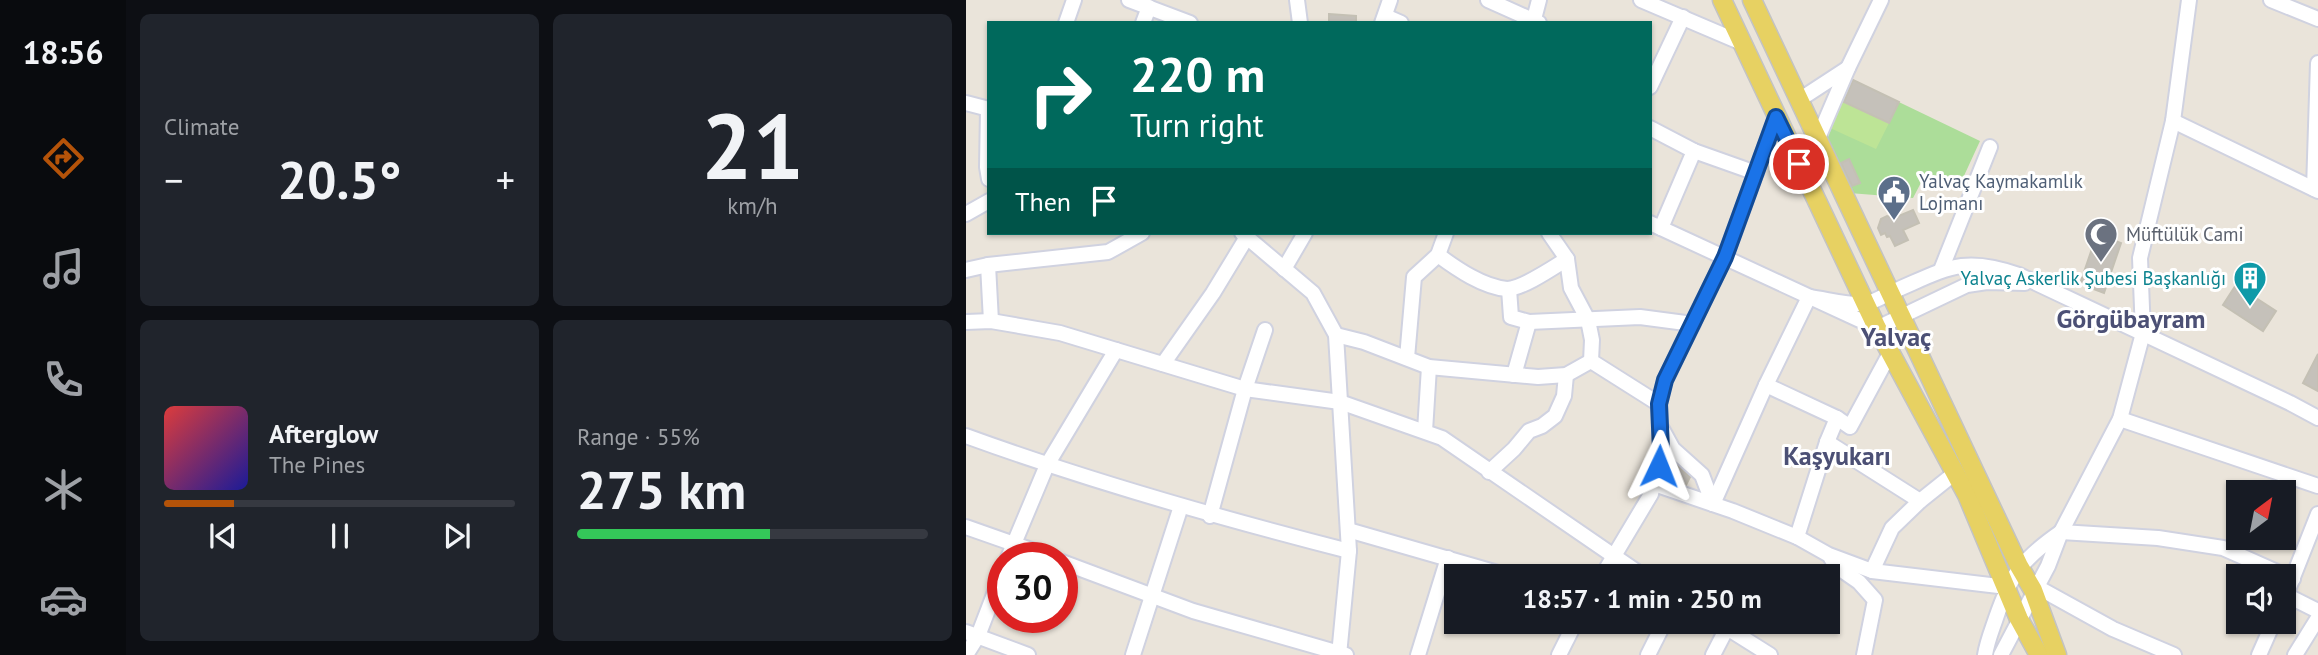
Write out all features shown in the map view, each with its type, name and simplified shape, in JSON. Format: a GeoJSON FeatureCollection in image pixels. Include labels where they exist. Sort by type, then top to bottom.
{"type":"FeatureCollection","features":[{"type":"Feature","properties":{"kind":"main road"},"geometry":{"type":"LineString","coordinates":[[1721,0],[1865,304],[1955,472],[2019,619],[2039,655]]}},
{"type":"Feature","properties":{"kind":"main road"},"geometry":{"type":"LineString","coordinates":[[1752,0],[2019,566],[2034,588],[2057,655]]}},
{"type":"Feature","properties":{"kind":"street"},"geometry":{"type":"LineString","coordinates":[[1067,21],[1074,0]]}},
{"type":"Feature","properties":{"kind":"street"},"geometry":{"type":"LineString","coordinates":[[1297,0],[1300,21]]}},
{"type":"Feature","properties":{"kind":"street"},"geometry":{"type":"LineString","coordinates":[[1383,19],[1390,0]]}},
{"type":"Feature","properties":{"kind":"street"},"geometry":{"type":"LineString","coordinates":[[1488,0],[1533,21]]}},
{"type":"Feature","properties":{"kind":"street"},"geometry":{"type":"LineString","coordinates":[[1535,21],[1539,0]]}},
{"type":"Feature","properties":{"kind":"street"},"geometry":{"type":"LineString","coordinates":[[1641,0],[1742,43]]}},
{"type":"Feature","properties":{"kind":"street"},"geometry":{"type":"LineString","coordinates":[[1818,138],[1881,0]]}},
{"type":"Feature","properties":{"kind":"street"},"geometry":{"type":"LineString","coordinates":[[2001,655],[2034,588],[2048,566],[2060,532],[2120,419],[2143,333],[2140,258],[2173,121],[2189,0]]}},
{"type":"Feature","properties":{"kind":"street"},"geometry":{"type":"LineString","coordinates":[[2271,0],[2318,19]]}},
{"type":"Feature","properties":{"kind":"street"},"geometry":{"type":"LineString","coordinates":[[1140,3],[1143,21]]}},
{"type":"Feature","properties":{"kind":"street"},"geometry":{"type":"LineString","coordinates":[[1140,3],[1185,21]]}},
{"type":"Feature","properties":{"kind":"street"},"geometry":{"type":"LineString","coordinates":[[1654,69],[1683,17]]}},
{"type":"Feature","properties":{"kind":"street"},"geometry":{"type":"LineString","coordinates":[[2173,121],[2316,190],[2318,63]]}},
{"type":"Feature","properties":{"kind":"street"},"geometry":{"type":"LineString","coordinates":[[1799,100],[1848,68]]}},
{"type":"Feature","properties":{"kind":"street"},"geometry":{"type":"LineString","coordinates":[[966,103],[987,109]]}},
{"type":"Feature","properties":{"kind":"street"},"geometry":{"type":"LineString","coordinates":[[1610,564],[1651,494],[1661,450],[1659,404],[1665,380],[1725,257],[1776,117]]}},
{"type":"Feature","properties":{"kind":"street"},"geometry":{"type":"LineString","coordinates":[[1652,129],[1694,151],[1756,173]]}},
{"type":"Feature","properties":{"kind":"street"},"geometry":{"type":"LineString","coordinates":[[1941,270],[1990,148]]}},
{"type":"Feature","properties":{"kind":"street"},"geometry":{"type":"LineString","coordinates":[[1694,151],[1656,225],[1877,328],[1967,285],[2006,281],[2045,289]]}},
{"type":"Feature","properties":{"kind":"street"},"geometry":{"type":"LineString","coordinates":[[966,215],[987,202]]}},
{"type":"Feature","properties":{"kind":"street"},"geometry":{"type":"LineString","coordinates":[[966,270],[1108,251],[1134,235]]}},
{"type":"Feature","properties":{"kind":"street"},"geometry":{"type":"LineString","coordinates":[[1078,568],[1193,611],[1342,654],[1349,551],[1336,335],[1312,293],[1244,235],[1213,292],[1163,364]]}},
{"type":"Feature","properties":{"kind":"street"},"geometry":{"type":"LineString","coordinates":[[1284,269],[1303,235]]}},
{"type":"Feature","properties":{"kind":"street"},"geometry":{"type":"LineString","coordinates":[[1407,358],[1414,277],[1437,256],[1445,235]]}},
{"type":"Feature","properties":{"kind":"street"},"geometry":{"type":"LineString","coordinates":[[1550,235],[1567,259],[1571,288],[1588,320],[1592,340],[1591,361]]}},
{"type":"Feature","properties":{"kind":"street"},"geometry":{"type":"LineString","coordinates":[[1437,256],[1469,277],[1509,289],[1542,275],[1567,259]]}},
{"type":"Feature","properties":{"kind":"street"},"geometry":{"type":"LineString","coordinates":[[1809,297],[1865,304],[1941,270],[1981,264],[2019,275],[2318,418]]}},
{"type":"Feature","properties":{"kind":"street"},"geometry":{"type":"LineString","coordinates":[[988,265],[991,321]]}},
{"type":"Feature","properties":{"kind":"street"},"geometry":{"type":"LineString","coordinates":[[1509,289],[1511,317],[1529,322],[1640,317],[1692,324]]}},
{"type":"Feature","properties":{"kind":"street"},"geometry":{"type":"LineString","coordinates":[[1713,504],[1809,297]]}},
{"type":"Feature","properties":{"kind":"street"},"geometry":{"type":"LineString","coordinates":[[966,322],[991,321],[1060,333],[1245,389],[1340,402],[1424,431],[1442,438],[1624,564]]}},
{"type":"Feature","properties":{"kind":"street"},"geometry":{"type":"LineString","coordinates":[[1514,375],[1529,322]]}},
{"type":"Feature","properties":{"kind":"street"},"geometry":{"type":"LineString","coordinates":[[1210,516],[1245,389],[1265,330]]}},
{"type":"Feature","properties":{"kind":"street"},"geometry":{"type":"LineString","coordinates":[[1336,335],[1364,342],[1429,367],[1538,377],[1566,375],[1591,361]]}},
{"type":"Feature","properties":{"kind":"street"},"geometry":{"type":"LineString","coordinates":[[1013,542],[1047,466],[1116,349]]}},
{"type":"Feature","properties":{"kind":"street"},"geometry":{"type":"LineString","coordinates":[[1766,385],[1850,426],[1890,353]]}},
{"type":"Feature","properties":{"kind":"street"},"geometry":{"type":"LineString","coordinates":[[1591,361],[1659,404]]}},
{"type":"Feature","properties":{"kind":"street"},"geometry":{"type":"LineString","coordinates":[[1424,431],[1429,367]]}},
{"type":"Feature","properties":{"kind":"street"},"geometry":{"type":"LineString","coordinates":[[1489,472],[1529,431],[1542,426],[1555,416],[1564,396],[1566,375]]}},
{"type":"Feature","properties":{"kind":"street"},"geometry":{"type":"LineString","coordinates":[[1797,537],[1837,418]]}},
{"type":"Feature","properties":{"kind":"street"},"geometry":{"type":"LineString","coordinates":[[2120,419],[2318,486]]}},
{"type":"Feature","properties":{"kind":"street"},"geometry":{"type":"LineString","coordinates":[[1660,426],[1673,449],[1702,475],[1713,504]]}},
{"type":"Feature","properties":{"kind":"street"},"geometry":{"type":"LineString","coordinates":[[966,436],[1047,466],[1210,516],[1349,551]]}},
{"type":"Feature","properties":{"kind":"street"},"geometry":{"type":"LineString","coordinates":[[1827,443],[1920,501]]}},
{"type":"Feature","properties":{"kind":"street"},"geometry":{"type":"LineString","coordinates":[[1871,570],[1892,528],[1955,472]]}},
{"type":"Feature","properties":{"kind":"street"},"geometry":{"type":"LineString","coordinates":[[1654,484],[1797,537],[1829,555],[1871,570],[2007,587]]}},
{"type":"Feature","properties":{"kind":"street"},"geometry":{"type":"LineString","coordinates":[[1133,655],[1181,506]]}},
{"type":"Feature","properties":{"kind":"street"},"geometry":{"type":"LineString","coordinates":[[2296,571],[2318,514]]}},
{"type":"Feature","properties":{"kind":"street"},"geometry":{"type":"LineString","coordinates":[[966,527],[1010,542]]}},
{"type":"Feature","properties":{"kind":"street"},"geometry":{"type":"LineString","coordinates":[[1348,530],[1468,564]]}},
{"type":"Feature","properties":{"kind":"street"},"geometry":{"type":"LineString","coordinates":[[1985,655],[2007,587],[2019,566],[2060,532],[2158,538],[2223,548],[2259,564]]}},
{"type":"Feature","properties":{"kind":"street"},"geometry":{"type":"LineString","coordinates":[[1829,555],[1836,566],[1859,582],[1875,600],[1864,655]]}},
{"type":"Feature","properties":{"kind":"street"},"geometry":{"type":"LineString","coordinates":[[1418,655],[1448,558]]}},
{"type":"Feature","properties":{"kind":"street"},"geometry":{"type":"LineString","coordinates":[[2034,588],[2113,629],[2174,655]]}},
{"type":"Feature","properties":{"kind":"street"},"geometry":{"type":"LineString","coordinates":[[2296,602],[2318,611]]}},
{"type":"Feature","properties":{"kind":"street"},"geometry":{"type":"LineString","coordinates":[[966,655],[972,634],[987,604]]}},
{"type":"Feature","properties":{"kind":"street"},"geometry":{"type":"LineString","coordinates":[[2295,655],[2318,618]]}},
{"type":"Feature","properties":{"kind":"street"},"geometry":{"type":"LineString","coordinates":[[972,634],[1028,655]]}},
{"type":"Feature","properties":{"kind":"street"},"geometry":{"type":"LineString","coordinates":[[1559,655],[1570,634]]}},
{"type":"Feature","properties":{"kind":"street"},"geometry":{"type":"LineString","coordinates":[[1648,655],[1658,634]]}},
{"type":"Feature","properties":{"kind":"street"},"geometry":{"type":"LineString","coordinates":[[1713,655],[1719,634]]}},
{"type":"Feature","properties":{"kind":"street"},"geometry":{"type":"LineString","coordinates":[[1736,634],[1770,655]]}},
{"type":"Feature","properties":{"kind":"street"},"geometry":{"type":"LineString","coordinates":[[2259,655],[2268,634]]}},
{"type":"Feature","properties":{"kind":"green space"},"geometry":{"type":"Polygon","coordinates":[[[1853,80],[1980,141],[1957,191],[1925,175],[1913,198],[1849,193],[1825,139],[1853,80]]]}},
{"type":"Feature","properties":{"kind":"green space"},"geometry":{"type":"Polygon","coordinates":[[[1843,101],[1889,123],[1876,149],[1830,128],[1843,101]]]}},
{"type":"Feature","properties":{"kind":"building"},"geometry":{"type":"Polygon","coordinates":[[[1329,14],[1356,16],[1356,21],[1329,21],[1329,14]]]}},
{"type":"Feature","properties":{"kind":"building"},"geometry":{"type":"Polygon","coordinates":[[[1853,80],[1899,102],[1889,123],[1844,102],[1853,80]]]}},
{"type":"Feature","properties":{"kind":"building"},"geometry":{"type":"Polygon","coordinates":[[[1849,159],[1860,183],[1852,186],[1841,163],[1849,159]]]}},
{"type":"Feature","properties":{"kind":"building","name":"Yalvaç Kaymakamlık Lojmanı"},"geometry":{"type":"Polygon","coordinates":[[[1913,210],[1919,223],[1903,230],[1908,240],[1895,246],[1890,236],[1887,237],[1885,233],[1881,235],[1878,228],[1881,219],[1887,216],[1894,218],[1913,210]]]}},
{"type":"Feature","properties":{"kind":"building","name":"Müftülük Cami"},"geometry":{"type":"Polygon","coordinates":[[[2097,234],[2121,243],[2104,293],[2080,284],[2097,234]]]}},
{"type":"Feature","properties":{"kind":"building","name":"Yalvaç Askerlik Şubesi Başkanlığı"},"geometry":{"type":"Polygon","coordinates":[[[2236,285],[2276,311],[2263,331],[2223,305],[2236,285]]]}},
{"type":"Feature","properties":{"kind":"building"},"geometry":{"type":"Polygon","coordinates":[[[2318,354],[2318,391],[2303,383],[2318,354]]]}},
{"type":"Feature","properties":{"kind":"building"},"geometry":{"type":"Polygon","coordinates":[[[1668,461],[1674,462],[1690,477],[1686,485],[1665,477],[1668,461]]]}},
{"type":"Feature","properties":{"kind":"place","name":"Yalvaç Kaymakamlık Lojmanı"},"geometry":{"type":"Point","coordinates":[1894,222]}},
{"type":"Feature","properties":{"kind":"place","name":"Müftülük Cami"},"geometry":{"type":"Point","coordinates":[2101,264]}},
{"type":"Feature","properties":{"kind":"place","name":"Yalvaç Askerlik Şubesi Başkanlığı"},"geometry":{"type":"Point","coordinates":[2250,308]}},
{"type":"Feature","properties":{"kind":"district","name":"Görgübayram"},"geometry":{"type":"Point","coordinates":[2131,318]}},
{"type":"Feature","properties":{"kind":"district","name":"Yalvaç"},"geometry":{"type":"Point","coordinates":[1896,336]}},
{"type":"Feature","properties":{"kind":"district","name":"Kaşyukarı"},"geometry":{"type":"Point","coordinates":[1837,455]}},
{"type":"Feature","properties":{"kind":"route"},"geometry":{"type":"LineString","coordinates":[[1659,466],[1659,404],[1665,380],[1725,257],[1776,117],[1799,164]]}}]}
